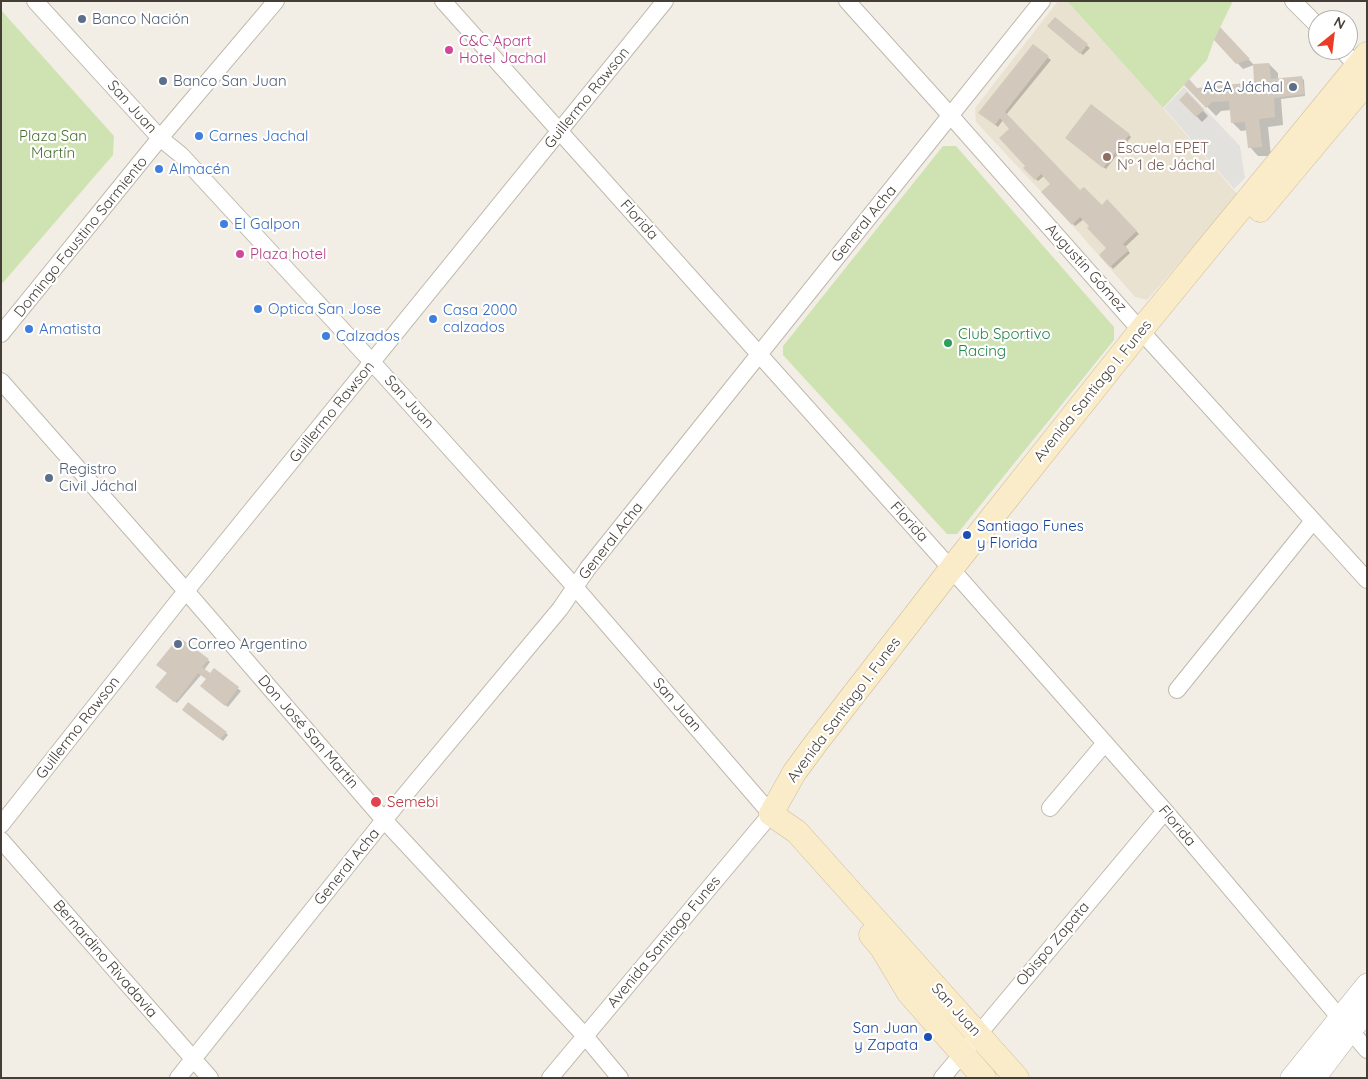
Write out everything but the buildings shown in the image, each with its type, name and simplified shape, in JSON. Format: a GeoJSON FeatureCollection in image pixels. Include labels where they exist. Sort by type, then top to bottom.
{"type":"FeatureCollection","features":[{"type":"Feature","properties":{"kind":"main road","name":"Avenida Santiago I. Funes"},"geometry":{"type":"LineString","coordinates":[[774,809],[794,773],[816,742],[956,575],[1360,66]]}},
{"type":"Feature","properties":{"kind":"main road","name":"San Juan"},"geometry":{"type":"LineString","coordinates":[[774,809],[797,832],[1017,1078]]}},
{"type":"Feature","properties":{"kind":"main road","name":"San Juan"},"geometry":{"type":"LineString","coordinates":[[774,809],[882,948],[909,992],[984,1078]]}},
{"type":"Feature","properties":{"kind":"street","name":"San Juan"},"geometry":{"type":"LineString","coordinates":[[35,1],[160,138],[181,155],[372,362],[774,809]]}},
{"type":"Feature","properties":{"kind":"street","name":"Domingo Faustino Sarmiento"},"geometry":{"type":"LineString","coordinates":[[1,334],[160,138],[276,1]]}},
{"type":"Feature","properties":{"kind":"street","name":"Florida"},"geometry":{"type":"LineString","coordinates":[[443,1],[1165,811],[1367,1050]]}},
{"type":"Feature","properties":{"kind":"street","name":"Guillermo Rawson"},"geometry":{"type":"LineString","coordinates":[[1,825],[186,591],[665,1]]}},
{"type":"Feature","properties":{"kind":"street","name":"Augustin Gómez"},"geometry":{"type":"LineString","coordinates":[[847,1],[1367,580]]}},
{"type":"Feature","properties":{"kind":"street","name":"General Acha"},"geometry":{"type":"LineString","coordinates":[[178,1078],[384,820],[560,608],[588,568],[1042,1]]}},
{"type":"Feature","properties":{"kind":"street"},"geometry":{"type":"LineString","coordinates":[[1293,1],[1308,16]]}},
{"type":"Feature","properties":{"kind":"street","name":"Don José San Martín"},"geometry":{"type":"LineString","coordinates":[[1,381],[384,820],[585,1036],[620,1078]]}},
{"type":"Feature","properties":{"kind":"street"},"geometry":{"type":"LineString","coordinates":[[1177,690],[1313,521]]}},
{"type":"Feature","properties":{"kind":"street"},"geometry":{"type":"LineString","coordinates":[[1050,808],[1105,743]]}},
{"type":"Feature","properties":{"kind":"street","name":"Avenida Santiago Funes"},"geometry":{"type":"LineString","coordinates":[[550,1078],[774,809]]}},
{"type":"Feature","properties":{"kind":"street","name":"Obispo Zapata"},"geometry":{"type":"LineString","coordinates":[[942,1078],[1165,811]]}},
{"type":"Feature","properties":{"kind":"street","name":"Bernardino Rivadavia"},"geometry":{"type":"LineString","coordinates":[[1,840],[210,1078]]}},
{"type":"Feature","properties":{"kind":"street"},"geometry":{"type":"LineString","coordinates":[[1316,1078],[1367,984]]}},
{"type":"Feature","properties":{"kind":"street"},"geometry":{"type":"LineString","coordinates":[[1291,1078],[1344,1025],[1367,1012]]}},
{"type":"Feature","properties":{"kind":"shaded area","name":"Escuela EPET Nº 1 de Jáchal"},"geometry":{"type":"Polygon","coordinates":[[[1058,1],[1067,1],[1238,195],[1147,300],[1135,297],[1072,225],[976,122],[975,108],[1058,1]]]}},
{"type":"Feature","properties":{"kind":"shaded area"},"geometry":{"type":"Polygon","coordinates":[[[1184,87],[1240,146],[1245,178],[1234,189],[1164,108],[1184,87]]]}},
{"type":"Feature","properties":{"kind":"green space"},"geometry":{"type":"Polygon","coordinates":[[[1067,1],[1233,1],[1214,40],[1207,60],[1163,108],[1067,1]]]}},
{"type":"Feature","properties":{"kind":"green space","name":"Plaza San Martín"},"geometry":{"type":"Polygon","coordinates":[[[1,10],[114,136],[113,155],[1,285],[1,10]]]}},
{"type":"Feature","properties":{"kind":"green space","name":"Club Sportivo Racing"},"geometry":{"type":"Polygon","coordinates":[[[943,146],[956,146],[1114,327],[1114,340],[957,534],[947,534],[783,355],[783,346],[943,146]]]}},
{"type":"Feature","properties":{"kind":"place","name":"Banco Nación"},"geometry":{"type":"Point","coordinates":[82,19]}},
{"type":"Feature","properties":{"kind":"place","name":"C&C Apart Hotel Jachal"},"geometry":{"type":"Point","coordinates":[449,50]}},
{"type":"Feature","properties":{"kind":"place","name":"Banco San Juan"},"geometry":{"type":"Point","coordinates":[163,81]}},
{"type":"Feature","properties":{"kind":"place","name":"ACA Jáchal"},"geometry":{"type":"Point","coordinates":[1293,87]}},
{"type":"Feature","properties":{"kind":"place","name":"Carnes Jachal"},"geometry":{"type":"Point","coordinates":[199,136]}},
{"type":"Feature","properties":{"kind":"place","name":"Escuela EPET Nº 1 de Jáchal"},"geometry":{"type":"Point","coordinates":[1107,157]}},
{"type":"Feature","properties":{"kind":"place","name":"Almacén"},"geometry":{"type":"Point","coordinates":[159,169]}},
{"type":"Feature","properties":{"kind":"place","name":"El Galpon"},"geometry":{"type":"Point","coordinates":[224,224]}},
{"type":"Feature","properties":{"kind":"place","name":"Plaza hotel"},"geometry":{"type":"Point","coordinates":[240,254]}},
{"type":"Feature","properties":{"kind":"place","name":"Optica San Jose"},"geometry":{"type":"Point","coordinates":[258,309]}},
{"type":"Feature","properties":{"kind":"place","name":"Casa 2000 calzados"},"geometry":{"type":"Point","coordinates":[433,319]}},
{"type":"Feature","properties":{"kind":"place","name":"Amatista"},"geometry":{"type":"Point","coordinates":[29,329]}},
{"type":"Feature","properties":{"kind":"place","name":"Calzados"},"geometry":{"type":"Point","coordinates":[326,336]}},
{"type":"Feature","properties":{"kind":"place","name":"Club Sportivo Racing"},"geometry":{"type":"Point","coordinates":[948,343]}},
{"type":"Feature","properties":{"kind":"place","name":"Registro Civil Jáchal"},"geometry":{"type":"Point","coordinates":[49,478]}},
{"type":"Feature","properties":{"kind":"place","name":"Santiago Funes y Florida"},"geometry":{"type":"Point","coordinates":[967,535]}},
{"type":"Feature","properties":{"kind":"place","name":"Correo Argentino"},"geometry":{"type":"Point","coordinates":[178,644]}},
{"type":"Feature","properties":{"kind":"place","name":"Semebi"},"geometry":{"type":"Point","coordinates":[376,802]}},
{"type":"Feature","properties":{"kind":"place","name":"San Juan y Zapata"},"geometry":{"type":"Point","coordinates":[928,1037]}}]}
